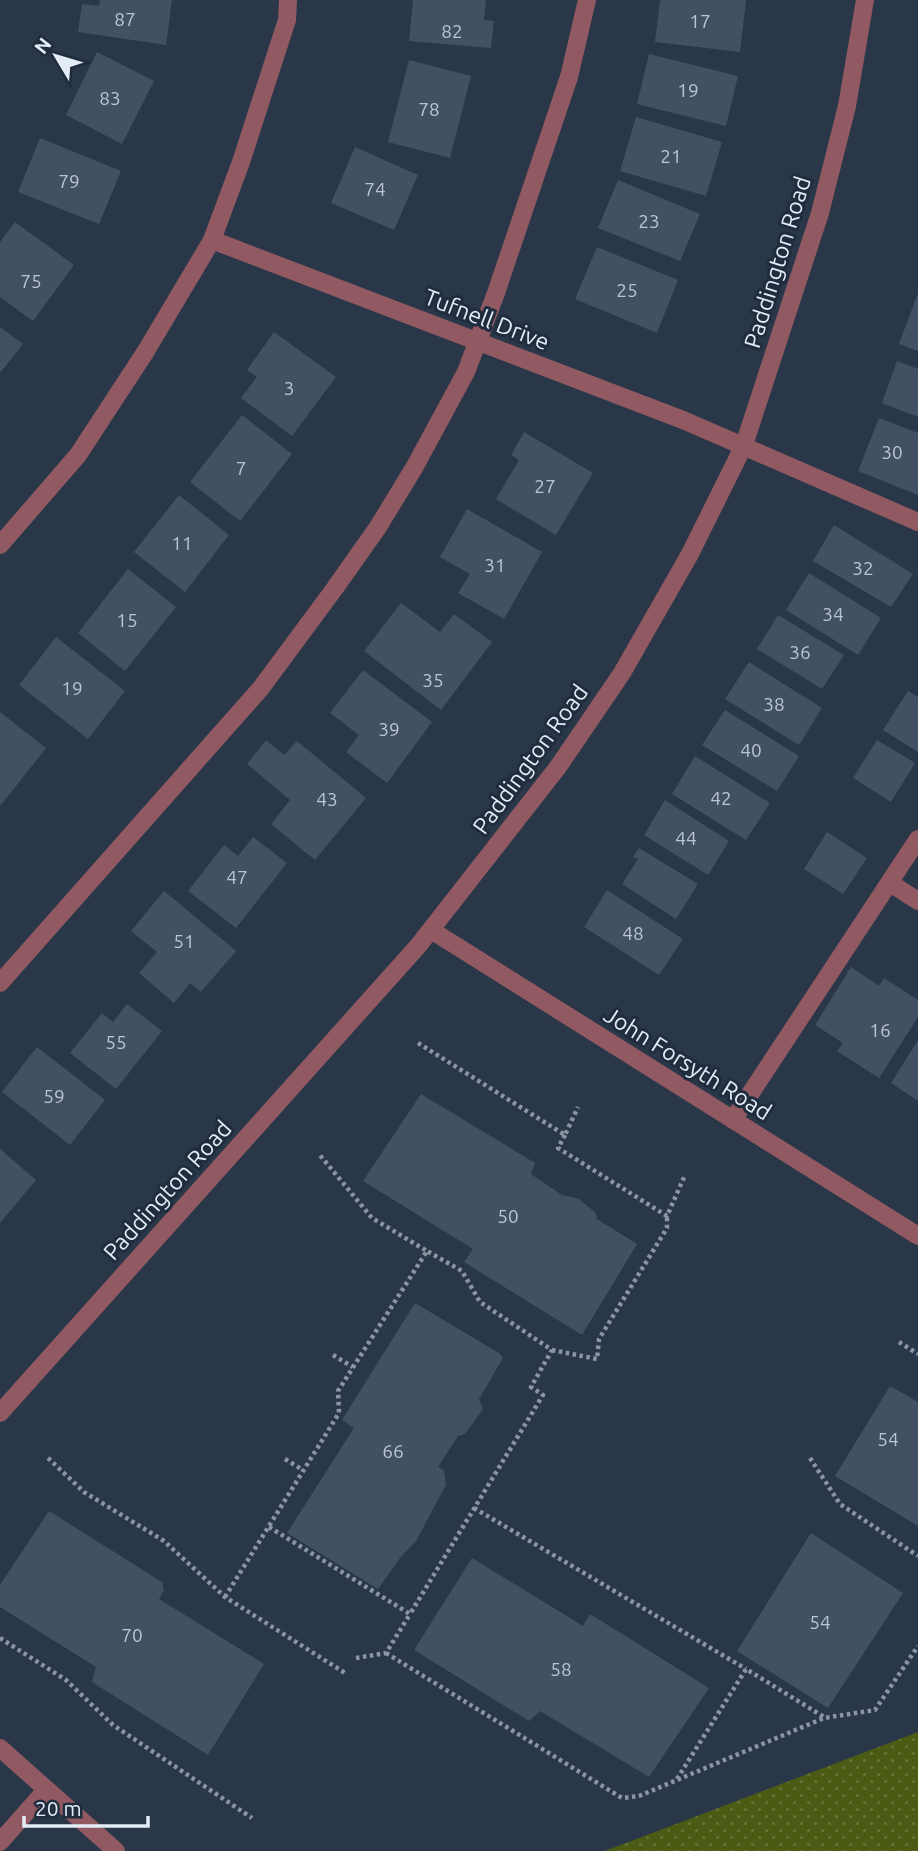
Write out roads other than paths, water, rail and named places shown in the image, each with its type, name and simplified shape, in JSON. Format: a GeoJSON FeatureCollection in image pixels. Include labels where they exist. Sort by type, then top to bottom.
{"type":"FeatureCollection","features":[{"type":"Feature","properties":{"kind":"street"},"geometry":{"type":"LineString","coordinates":[[0,545],[78,455],[146,351],[212,240],[288,20],[288,0]]}},
{"type":"Feature","properties":{"kind":"street"},"geometry":{"type":"LineString","coordinates":[[0,983],[231,724],[310,624],[414,468],[466,372],[478,341],[569,77],[587,0]]}},
{"type":"Feature","properties":{"kind":"street","name":"Paddington Road"},"geometry":{"type":"LineString","coordinates":[[0,1413],[432,930],[558,767],[622,673],[690,554],[744,444],[820,213],[847,106],[865,0]]}},
{"type":"Feature","properties":{"kind":"street","name":"Tufnell Drive"},"geometry":{"type":"LineString","coordinates":[[212,240],[744,444],[918,522]]}},
{"type":"Feature","properties":{"kind":"street"},"geometry":{"type":"LineString","coordinates":[[733,1120],[918,839]]}},
{"type":"Feature","properties":{"kind":"street"},"geometry":{"type":"LineString","coordinates":[[890,883],[918,901]]}},
{"type":"Feature","properties":{"kind":"street","name":"John Forsyth Road"},"geometry":{"type":"LineString","coordinates":[[432,930],[918,1236]]}},
{"type":"Feature","properties":{"kind":"street"},"geometry":{"type":"LineString","coordinates":[[0,1748],[116,1851]]}},
{"type":"Feature","properties":{"kind":"street"},"geometry":{"type":"LineString","coordinates":[[0,1842],[46,1790]]}}]}
